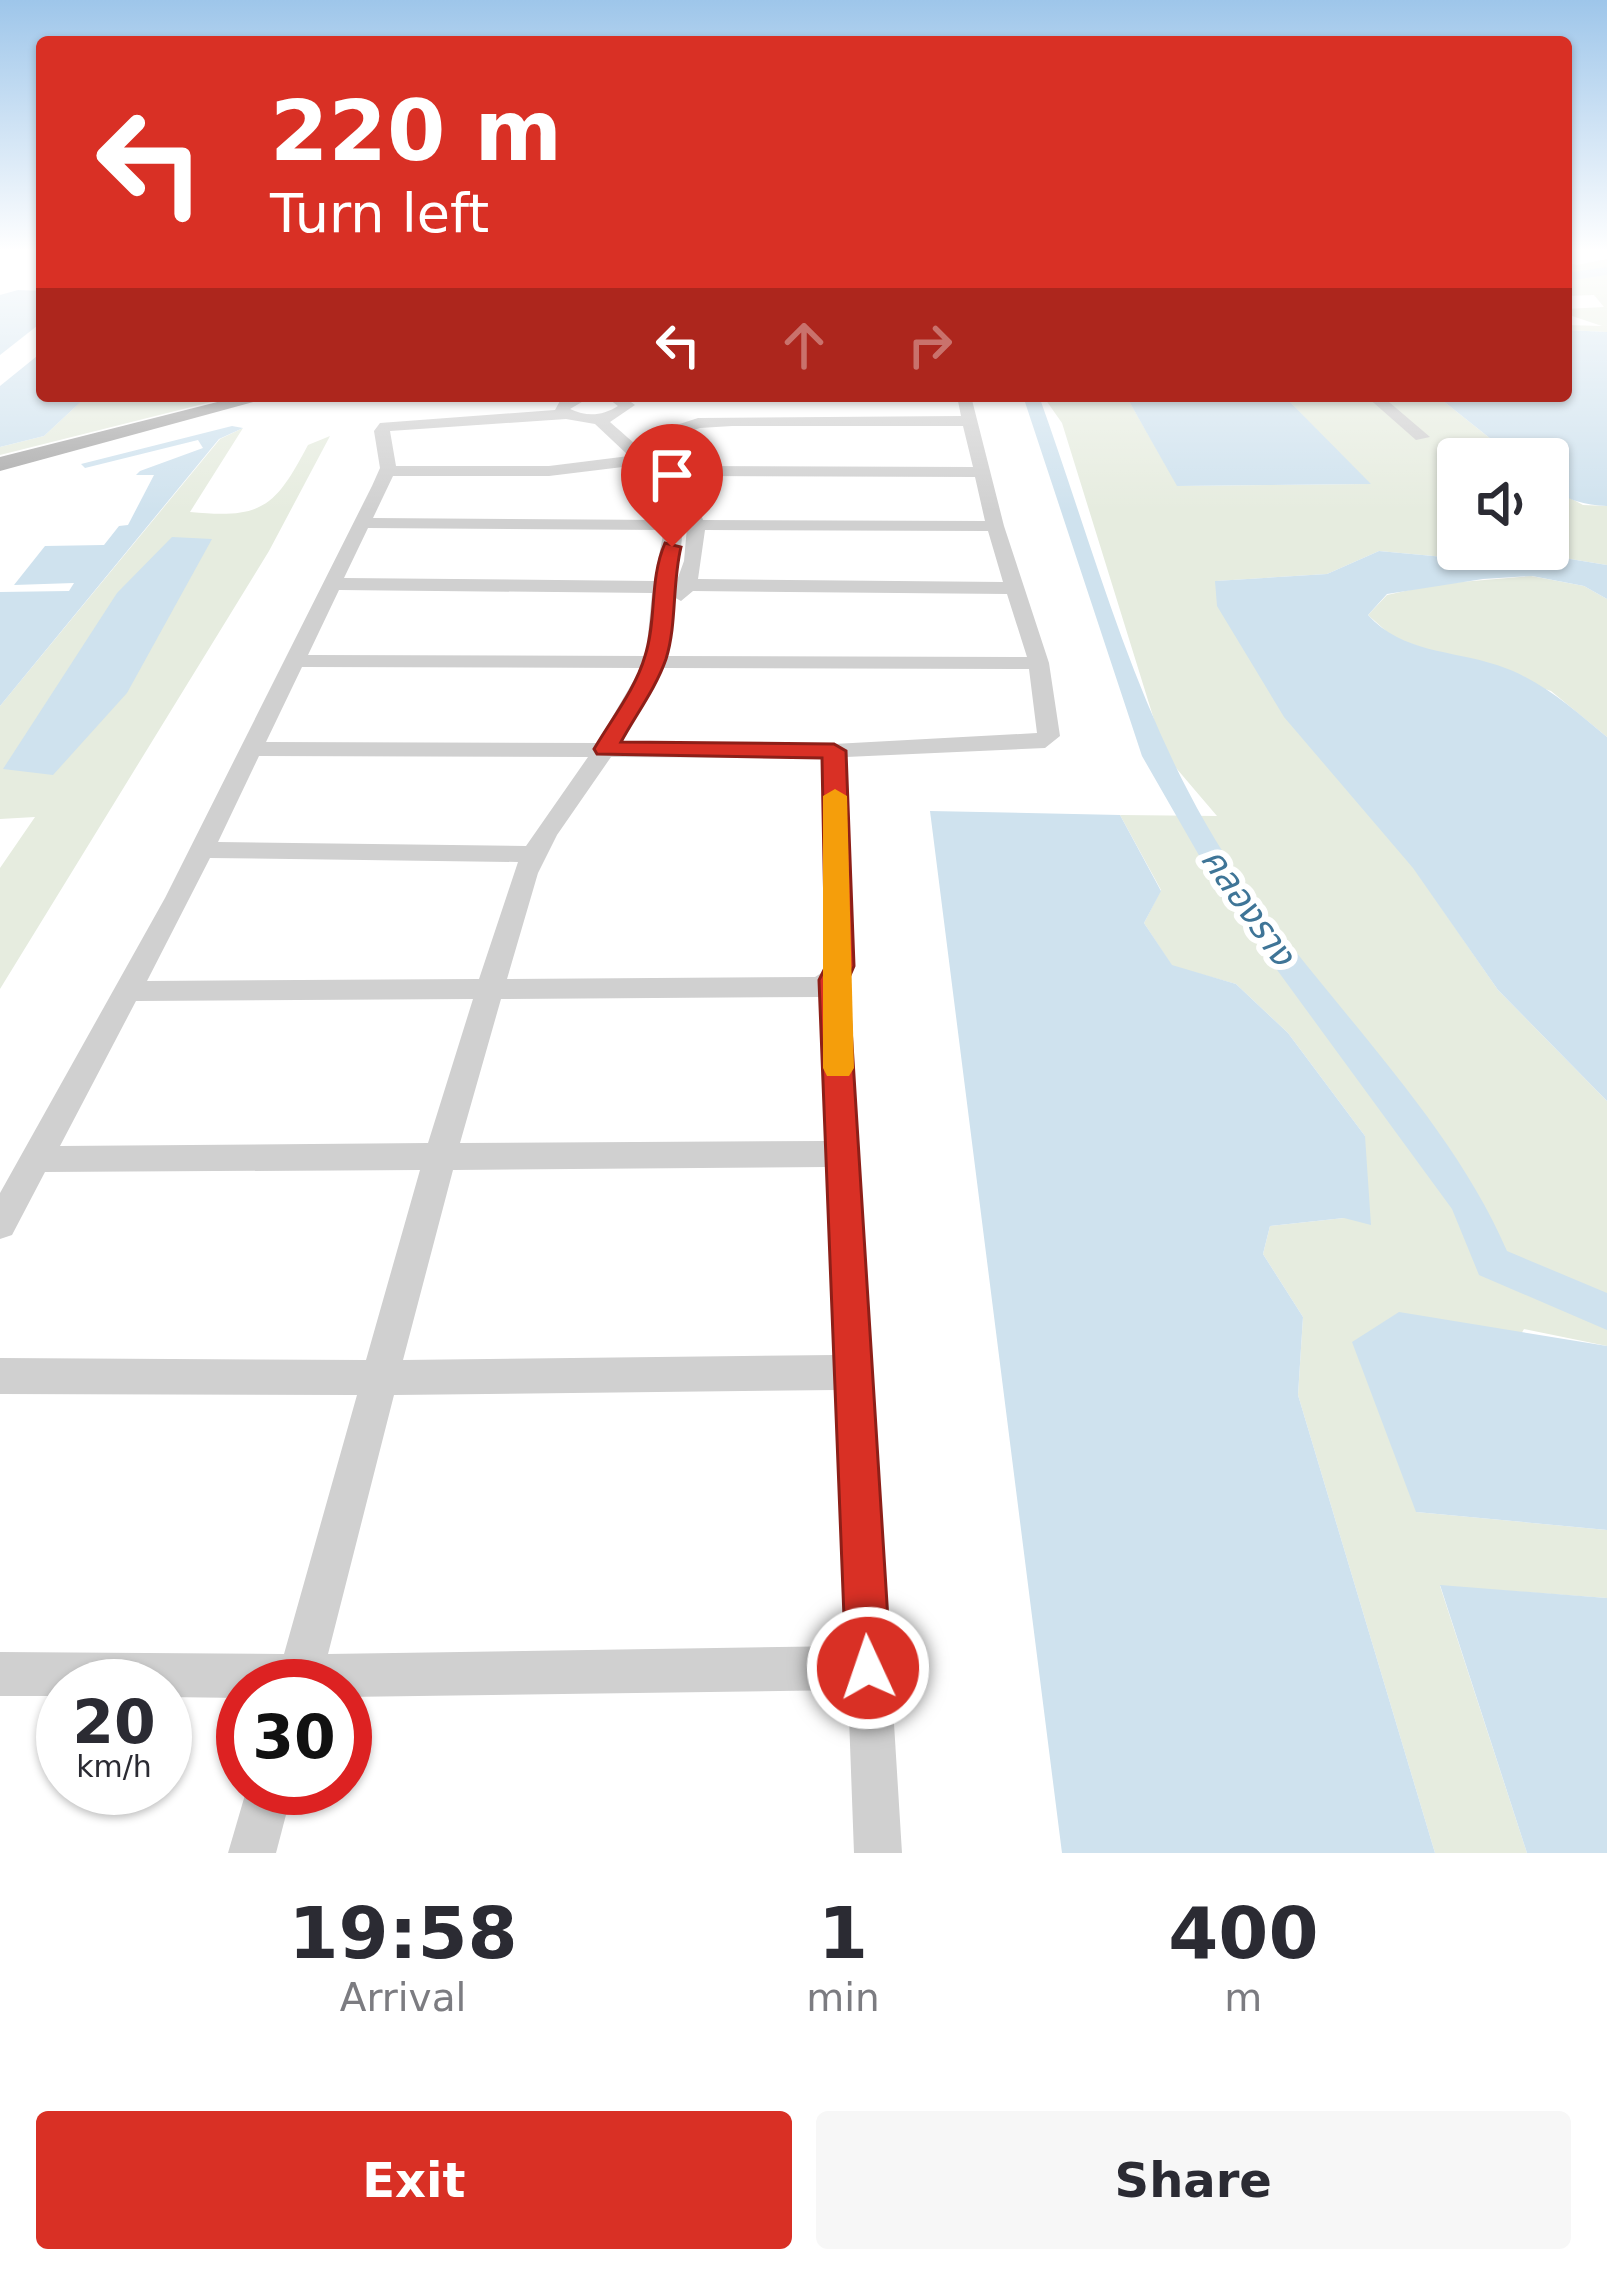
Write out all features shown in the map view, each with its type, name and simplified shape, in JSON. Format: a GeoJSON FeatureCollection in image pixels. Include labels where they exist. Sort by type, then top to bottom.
{"type":"FeatureCollection","features":[{"type":"Feature","properties":{"kind":"main road"},"geometry":{"type":"LineString","coordinates":[[0,464],[242,402]]}},
{"type":"Feature","properties":{"kind":"street"},"geometry":{"type":"LineString","coordinates":[[0,1225],[40,1159],[202,850],[362,523],[387,471],[385,426],[563,402]]}},
{"type":"Feature","properties":{"kind":"street"},"geometry":{"type":"LineString","coordinates":[[580,402],[644,459],[665,494],[673,525],[658,646]]}},
{"type":"Feature","properties":{"kind":"street"},"geometry":{"type":"LineString","coordinates":[[598,419],[617,402]]}},
{"type":"Feature","properties":{"kind":"street"},"geometry":{"type":"LineString","coordinates":[[304,1659],[440,1156],[535,854],[605,749],[687,585],[697,525],[678,471],[619,402]]}},
{"type":"Feature","properties":{"kind":"street"},"geometry":{"type":"LineString","coordinates":[[251,749],[834,751],[1044,741],[1049,736],[1039,663],[995,526],[965,402]]}},
{"type":"Feature","properties":{"kind":"street"},"geometry":{"type":"LineString","coordinates":[[1380,402],[1422,436]]}},
{"type":"Feature","properties":{"kind":"street"},"geometry":{"type":"LineString","coordinates":[[649,439],[698,423],[731,421],[970,422]]}},
{"type":"Feature","properties":{"kind":"street"},"geometry":{"type":"LineString","coordinates":[[387,471],[549,471],[644,459]]}},
{"type":"Feature","properties":{"kind":"street"},"geometry":{"type":"LineString","coordinates":[[678,471],[982,472]]}},
{"type":"Feature","properties":{"kind":"street"},"geometry":{"type":"LineString","coordinates":[[362,523],[673,525]]}},
{"type":"Feature","properties":{"kind":"street"},"geometry":{"type":"LineString","coordinates":[[697,525],[995,526]]}},
{"type":"Feature","properties":{"kind":"street"},"geometry":{"type":"LineString","coordinates":[[331,584],[662,587]]}},
{"type":"Feature","properties":{"kind":"street"},"geometry":{"type":"LineString","coordinates":[[687,585],[1016,588]]}},
{"type":"Feature","properties":{"kind":"street"},"geometry":{"type":"LineString","coordinates":[[294,661],[658,646],[1039,663]]}},
{"type":"Feature","properties":{"kind":"street"},"geometry":{"type":"LineString","coordinates":[[834,751],[840,966],[834,980],[878,1853]]}},
{"type":"Feature","properties":{"kind":"street"},"geometry":{"type":"LineString","coordinates":[[202,850],[535,854]]}},
{"type":"Feature","properties":{"kind":"street"},"geometry":{"type":"LineString","coordinates":[[129,991],[819,987],[834,980]]}},
{"type":"Feature","properties":{"kind":"street"},"geometry":{"type":"LineString","coordinates":[[40,1159],[843,1154]]}},
{"type":"Feature","properties":{"kind":"street"},"geometry":{"type":"LineString","coordinates":[[0,1376],[379,1378],[854,1372]]}},
{"type":"Feature","properties":{"kind":"street"},"geometry":{"type":"LineString","coordinates":[[372,1679],[868,1668]]}},
{"type":"Feature","properties":{"kind":"street"},"geometry":{"type":"LineString","coordinates":[[0,1674],[216,1679]]}},
{"type":"Feature","properties":{"kind":"street"},"geometry":{"type":"LineString","coordinates":[[252,1853],[263,1815]]}},
{"type":"Feature","properties":{"kind":"shaded area"},"geometry":{"type":"Polygon","coordinates":[[[81,402],[211,402],[0,455],[0,447],[44,436],[81,402]]]}},
{"type":"Feature","properties":{"kind":"shaded area"},"geometry":{"type":"Polygon","coordinates":[[[1047,402],[1129,402],[1178,486],[1369,484],[1290,402],[1445,402],[1490,438],[1437,438],[1437,556],[1379,551],[1327,574],[1216,581],[1498,990],[1607,1101],[1607,1346],[1524,1329],[1416,1512],[1607,1530],[1607,1598],[1440,1586],[1527,1853],[1435,1853],[1298,1395],[1303,1317],[1263,1254],[1270,1226],[1344,1218],[1365,1136],[1288,1033],[1236,984],[1172,966],[1144,923],[1161,890],[1120,815],[1217,816],[1165,755],[1062,423],[1047,402]]]}},
{"type":"Feature","properties":{"kind":"shaded area"},"geometry":{"type":"Polygon","coordinates":[[[243,428],[190,512],[235,513],[264,504],[286,483],[308,445],[330,436],[269,551],[0,989],[0,868],[35,817],[0,819],[0,706],[220,439],[243,428]]]}},
{"type":"Feature","properties":{"kind":"shaded area"},"geometry":{"type":"Polygon","coordinates":[[[1569,497],[1583,505],[1607,506],[1607,565],[1569,559],[1569,497]]]}},
{"type":"Feature","properties":{"kind":"shaded area"},"geometry":{"type":"Polygon","coordinates":[[[1531,576],[1584,586],[1607,599],[1607,737],[1551,691],[1394,638],[1368,615],[1387,595],[1437,584],[1531,576]]]}},
{"type":"Feature","properties":{"kind":"water"},"geometry":{"type":"Polygon","coordinates":[[[0,338],[21,338],[0,355],[0,338]]]}},
{"type":"Feature","properties":{"kind":"water"},"geometry":{"type":"Polygon","coordinates":[[[1572,338],[1607,338],[1607,506],[1569,498],[1569,438],[1490,438],[1445,402],[1572,402],[1572,338]]]}},
{"type":"Feature","properties":{"kind":"water"},"geometry":{"type":"Polygon","coordinates":[[[36,357],[36,402],[81,402],[44,436],[0,447],[0,386],[36,357]]]}},
{"type":"Feature","properties":{"kind":"water"},"geometry":{"type":"Polygon","coordinates":[[[1129,402],[1290,402],[1371,484],[1177,486],[1129,402]]]}},
{"type":"Feature","properties":{"kind":"water"},"geometry":{"type":"Polygon","coordinates":[[[232,426],[243,428],[219,439],[0,706],[0,592],[69,591],[74,583],[14,585],[45,546],[104,545],[119,526],[128,525],[154,475],[136,475],[140,471],[203,448],[198,440],[85,468],[81,464],[232,426]]]}},
{"type":"Feature","properties":{"kind":"water"},"geometry":{"type":"Polygon","coordinates":[[[172,537],[212,539],[127,693],[53,775],[3,769],[117,593],[172,537]]]}},
{"type":"Feature","properties":{"kind":"water"},"geometry":{"type":"Polygon","coordinates":[[[1379,551],[1437,556],[1437,570],[1569,570],[1569,559],[1607,565],[1607,599],[1584,586],[1532,576],[1483,579],[1387,594],[1368,615],[1412,644],[1497,665],[1528,678],[1607,737],[1607,1101],[1498,990],[1413,868],[1284,717],[1217,606],[1215,581],[1327,574],[1379,551]]]}},
{"type":"Feature","properties":{"kind":"water"},"geometry":{"type":"Polygon","coordinates":[[[930,811],[1120,815],[1161,891],[1144,923],[1172,965],[1236,984],[1288,1033],[1365,1136],[1371,1225],[1344,1218],[1270,1226],[1263,1254],[1303,1317],[1298,1395],[1435,1853],[1062,1853],[930,811]]]}},
{"type":"Feature","properties":{"kind":"water"},"geometry":{"type":"Polygon","coordinates":[[[1399,1312],[1607,1346],[1607,1530],[1416,1512],[1352,1342],[1399,1312]]]}},
{"type":"Feature","properties":{"kind":"water"},"geometry":{"type":"Polygon","coordinates":[[[1440,1585],[1607,1598],[1607,1853],[1527,1853],[1440,1585]]]}},
{"type":"Feature","properties":{"kind":"waterway","name":"คลองราง"},"geometry":{"type":"LineString","coordinates":[[1033,402],[1155,756],[1230,885],[1467,1201],[1493,1263],[1607,1312]]}},
{"type":"Feature","properties":{"kind":"slow traffic"},"geometry":{"type":"LineString","coordinates":[[835,796],[838,1068]]}},
{"type":"Feature","properties":{"kind":"route"},"geometry":{"type":"LineString","coordinates":[[672,547],[662,587],[662,631],[655,662],[605,749],[834,751],[840,966],[834,980],[868,1668]]}}]}
